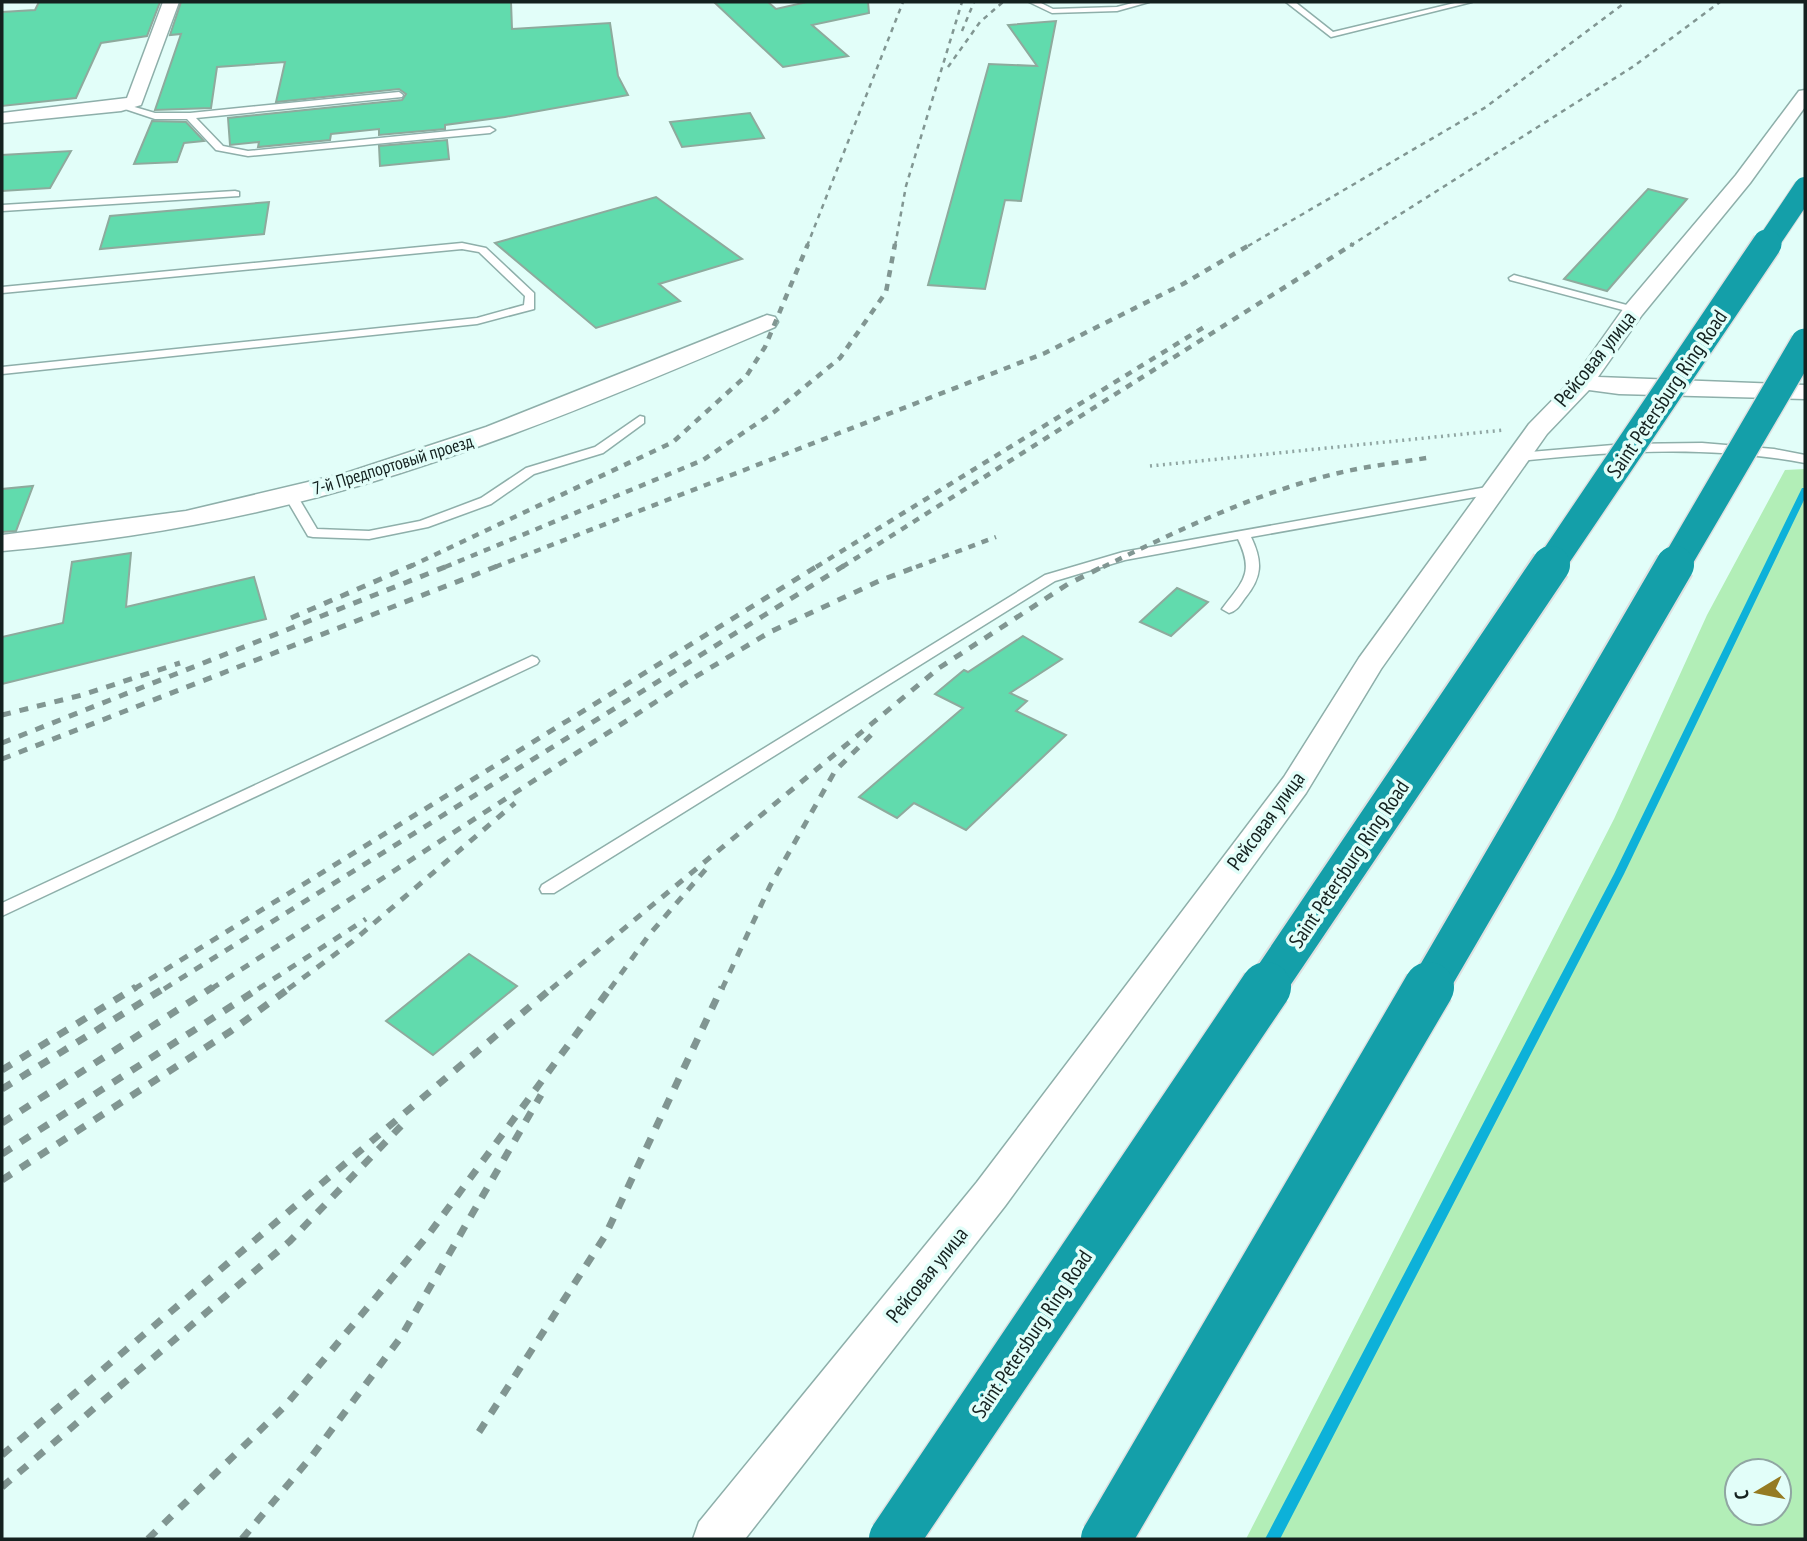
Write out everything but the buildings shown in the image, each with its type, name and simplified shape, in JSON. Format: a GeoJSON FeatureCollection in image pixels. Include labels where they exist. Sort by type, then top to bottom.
{"type":"FeatureCollection","features":[{"type":"Feature","properties":{"kind":"highway","name":"Saint Petersburg Ring Road"},"geometry":{"type":"LineString","coordinates":[[894,1539],[1805,188]]}},
{"type":"Feature","properties":{"kind":"highway"},"geometry":{"type":"LineString","coordinates":[[1106,1539],[1805,343]]}},
{"type":"Feature","properties":{"kind":"street"},"geometry":{"type":"LineString","coordinates":[[2,118],[121,106],[135,101],[170,2]]}},
{"type":"Feature","properties":{"kind":"street","name":"Рейсовая улица"},"geometry":{"type":"LineString","coordinates":[[716,1539],[999,1183],[1294,785],[1369,665],[1498,489],[1538,429],[1583,382],[1634,310],[1743,179],[1805,95]]}},
{"type":"Feature","properties":{"kind":"street","name":"7-й Предпортовый проезд"},"geometry":{"type":"LineString","coordinates":[[2,542],[213,514],[290,495],[455,447],[543,417],[767,322]]}},
{"type":"Feature","properties":{"kind":"street"},"geometry":{"type":"LineString","coordinates":[[1583,382],[1619,387],[1805,392]]}},
{"type":"Feature","properties":{"kind":"lane"},"geometry":{"type":"LineString","coordinates":[[1033,2],[1052,11],[1117,9],[1145,2]]}},
{"type":"Feature","properties":{"kind":"lane"},"geometry":{"type":"LineString","coordinates":[[1290,2],[1331,36],[1468,2]]}},
{"type":"Feature","properties":{"kind":"lane"},"geometry":{"type":"LineString","coordinates":[[121,106],[155,116],[190,116],[399,95]]}},
{"type":"Feature","properties":{"kind":"lane"},"geometry":{"type":"LineString","coordinates":[[190,116],[214,147],[230,153],[263,154],[490,130]]}},
{"type":"Feature","properties":{"kind":"lane"},"geometry":{"type":"LineString","coordinates":[[2,208],[235,194]]}},
{"type":"Feature","properties":{"kind":"lane"},"geometry":{"type":"LineString","coordinates":[[2,290],[461,246],[482,250],[530,295],[530,307],[477,321],[2,371]]}},
{"type":"Feature","properties":{"kind":"lane"},"geometry":{"type":"LineString","coordinates":[[1514,278],[1634,310]]}},
{"type":"Feature","properties":{"kind":"lane"},"geometry":{"type":"LineString","coordinates":[[290,495],[313,533],[369,535],[423,524],[486,501],[530,471],[599,450],[640,420]]}},
{"type":"Feature","properties":{"kind":"lane"},"geometry":{"type":"LineString","coordinates":[[1519,457],[1566,452],[1700,448],[1762,450],[1805,459]]}},
{"type":"Feature","properties":{"kind":"lane"},"geometry":{"type":"LineString","coordinates":[[548,888],[1049,578],[1123,556],[1498,489]]}},
{"type":"Feature","properties":{"kind":"lane"},"geometry":{"type":"LineString","coordinates":[[1229,609],[1255,576],[1255,558],[1243,535]]}},
{"type":"Feature","properties":{"kind":"lane"},"geometry":{"type":"LineString","coordinates":[[2,910],[532,661]]}},
{"type":"Feature","properties":{"kind":"path"},"geometry":{"type":"LineString","coordinates":[[1150,466],[1538,429]]}},
{"type":"Feature","properties":{"kind":"green space"},"geometry":{"type":"Polygon","coordinates":[[[1805,469],[1805,1539],[1246,1539],[1614,819],[1707,615],[1785,470],[1805,469]]]}},
{"type":"Feature","properties":{"kind":"waterway"},"geometry":{"type":"LineString","coordinates":[[1272,1539],[1619,874],[1805,490]]}},
{"type":"Feature","properties":{"kind":"railway"},"geometry":{"type":"LineString","coordinates":[[807,246],[903,2]]}},
{"type":"Feature","properties":{"kind":"railway"},"geometry":{"type":"LineString","coordinates":[[895,246],[906,186],[962,2]]}},
{"type":"Feature","properties":{"kind":"railway"},"geometry":{"type":"LineString","coordinates":[[962,31],[974,2]]}},
{"type":"Feature","properties":{"kind":"railway"},"geometry":{"type":"LineString","coordinates":[[948,67],[980,22],[1003,2]]}},
{"type":"Feature","properties":{"kind":"railway"},"geometry":{"type":"LineString","coordinates":[[1248,246],[1486,107],[1626,2]]}},
{"type":"Feature","properties":{"kind":"railway"},"geometry":{"type":"LineString","coordinates":[[1350,246],[1634,66],[1720,2]]}},
{"type":"Feature","properties":{"kind":"railway"},"geometry":{"type":"LineString","coordinates":[[409,567],[673,442],[747,375],[765,347],[808,244]]}},
{"type":"Feature","properties":{"kind":"railway"},"geometry":{"type":"LineString","coordinates":[[446,567],[703,460],[774,412],[840,358],[886,292],[895,244]]}},
{"type":"Feature","properties":{"kind":"railway"},"geometry":{"type":"LineString","coordinates":[[495,567],[1045,353],[1183,284],[1251,244]]}},
{"type":"Feature","properties":{"kind":"railway"},"geometry":{"type":"LineString","coordinates":[[842,567],[1353,244]]}},
{"type":"Feature","properties":{"kind":"railway"},"geometry":{"type":"LineString","coordinates":[[816,567],[1209,324]]}},
{"type":"Feature","properties":{"kind":"railway"},"geometry":{"type":"LineString","coordinates":[[1103,567],[1192,525],[1284,489],[1347,471],[1432,457]]}},
{"type":"Feature","properties":{"kind":"railway"},"geometry":{"type":"LineString","coordinates":[[916,567],[996,537]]}},
{"type":"Feature","properties":{"kind":"railway"},"geometry":{"type":"LineString","coordinates":[[291,618],[413,565]]}},
{"type":"Feature","properties":{"kind":"railway"},"geometry":{"type":"LineString","coordinates":[[446,567],[450,565]]}},
{"type":"Feature","properties":{"kind":"railway"},"geometry":{"type":"LineString","coordinates":[[2,759],[500,565]]}},
{"type":"Feature","properties":{"kind":"railway"},"geometry":{"type":"LineString","coordinates":[[134,989],[819,565]]}},
{"type":"Feature","properties":{"kind":"railway"},"geometry":{"type":"LineString","coordinates":[[164,989],[845,565]]}},
{"type":"Feature","properties":{"kind":"railway"},"geometry":{"type":"LineString","coordinates":[[211,989],[685,683],[770,632],[879,581],[921,565]]}},
{"type":"Feature","properties":{"kind":"railway"},"geometry":{"type":"LineString","coordinates":[[551,989],[939,668],[1068,584],[1106,565]]}},
{"type":"Feature","properties":{"kind":"railway"},"geometry":{"type":"LineString","coordinates":[[2,743],[446,567]]}},
{"type":"Feature","properties":{"kind":"railway"},"geometry":{"type":"LineString","coordinates":[[2,715],[82,695],[180,663]]}},
{"type":"Feature","properties":{"kind":"railway"},"geometry":{"type":"LineString","coordinates":[[722,989],[770,886],[835,771],[871,735]]}},
{"type":"Feature","properties":{"kind":"railway"},"geometry":{"type":"LineString","coordinates":[[288,989],[353,941],[515,803]]}},
{"type":"Feature","properties":{"kind":"railway"},"geometry":{"type":"LineString","coordinates":[[610,989],[649,935],[706,869]]}},
{"type":"Feature","properties":{"kind":"railway"},"geometry":{"type":"LineString","coordinates":[[258,989],[366,919]]}},
{"type":"Feature","properties":{"kind":"railway"},"geometry":{"type":"LineString","coordinates":[[2,1070],[136,987]]}},
{"type":"Feature","properties":{"kind":"railway"},"geometry":{"type":"LineString","coordinates":[[2,1089],[166,987]]}},
{"type":"Feature","properties":{"kind":"railway"},"geometry":{"type":"LineString","coordinates":[[2,1123],[213,987]]}},
{"type":"Feature","properties":{"kind":"railway"},"geometry":{"type":"LineString","coordinates":[[2,1154],[261,987]]}},
{"type":"Feature","properties":{"kind":"railway"},"geometry":{"type":"LineString","coordinates":[[2,1180],[231,1031],[291,987]]}},
{"type":"Feature","properties":{"kind":"railway"},"geometry":{"type":"LineString","coordinates":[[2,1455],[553,987]]}},
{"type":"Feature","properties":{"kind":"railway"},"geometry":{"type":"LineString","coordinates":[[148,1539],[285,1406],[429,1234],[611,987]]}},
{"type":"Feature","properties":{"kind":"railway"},"geometry":{"type":"LineString","coordinates":[[479,1432],[605,1236],[722,987]]}},
{"type":"Feature","properties":{"kind":"railway"},"geometry":{"type":"LineString","coordinates":[[242,1539],[312,1456],[401,1337],[541,1095]]}},
{"type":"Feature","properties":{"kind":"railway"},"geometry":{"type":"LineString","coordinates":[[2,1487],[290,1241],[401,1126]]}}]}
